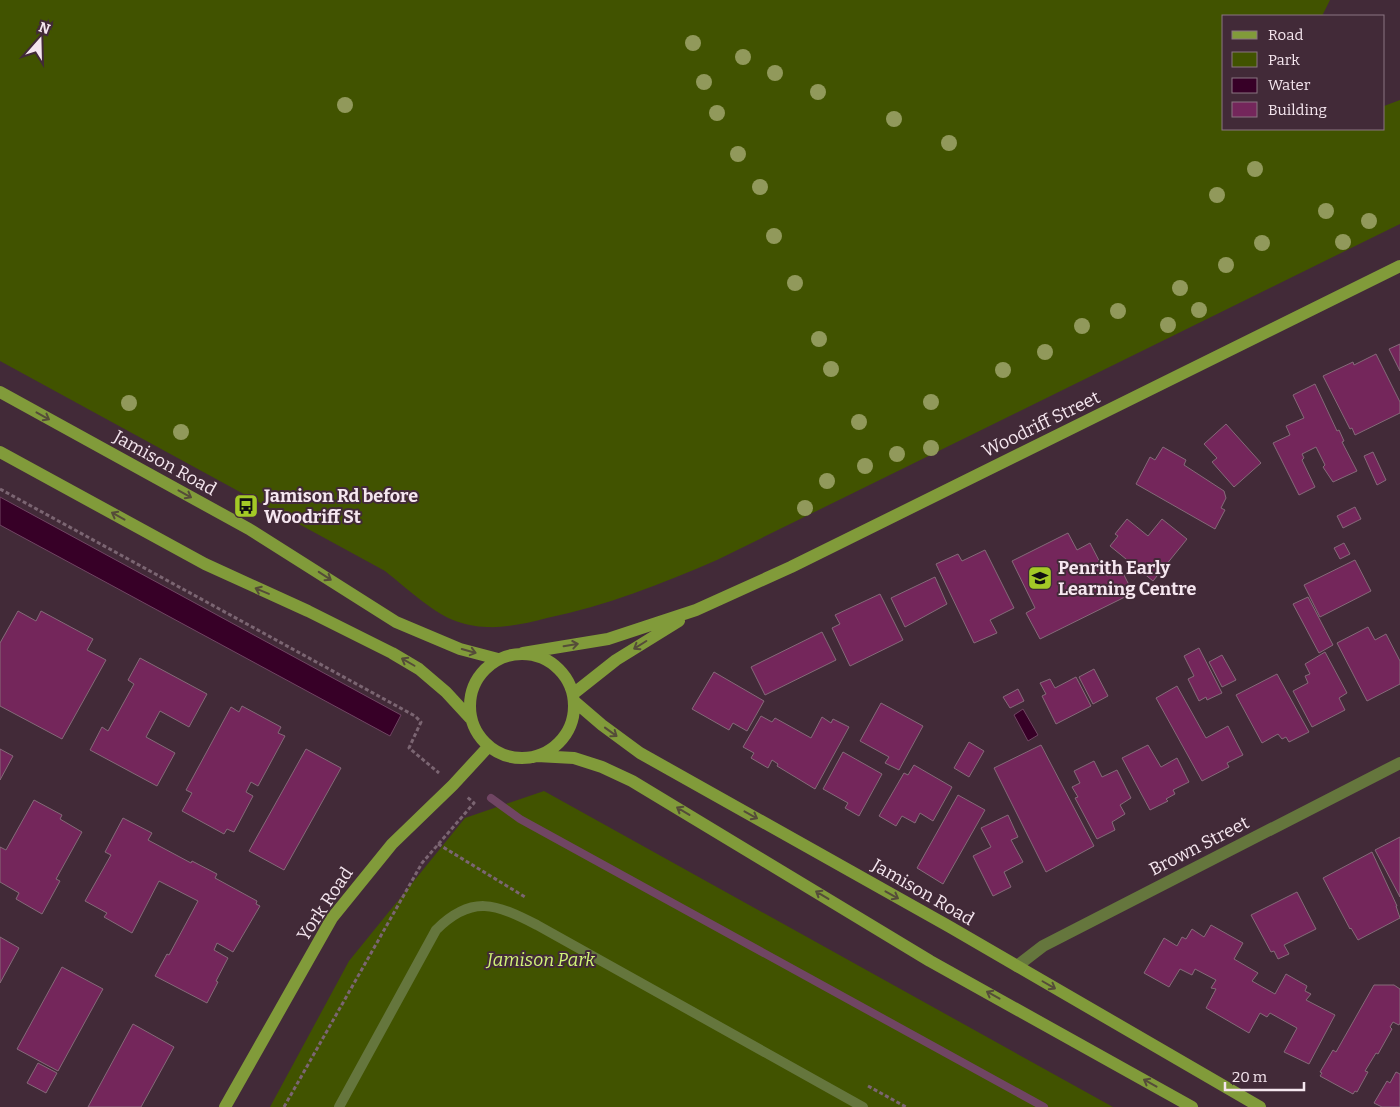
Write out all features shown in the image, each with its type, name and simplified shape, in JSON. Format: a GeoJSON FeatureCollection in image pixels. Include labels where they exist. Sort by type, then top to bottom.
{"type":"FeatureCollection","features":[{"type":"Feature","properties":{"kind":"main road","name":"Woodriff Street"},"geometry":{"type":"LineString","coordinates":[[522,653],[608,639],[696,610],[791,567],[1400,266]]}},
{"type":"Feature","properties":{"kind":"main road","name":"Jamison Road"},"geometry":{"type":"LineString","coordinates":[[0,392],[249,529],[396,622],[460,649],[498,659]]}},
{"type":"Feature","properties":{"kind":"main road"},"geometry":{"type":"LineString","coordinates":[[0,452],[205,564],[308,610],[392,653],[419,669],[446,692],[470,718]]}},
{"type":"Feature","properties":{"kind":"main road","name":"Woodriff Street"},"geometry":{"type":"LineString","coordinates":[[574,698],[616,660],[696,610]]}},
{"type":"Feature","properties":{"kind":"main road"},"geometry":{"type":"LineString","coordinates":[[538,756],[553,749],[565,736],[572,723],[574,698],[568,680],[556,666],[540,657],[522,653],[504,656],[488,664],[476,678],[470,695],[468,707],[470,718],[480,739],[488,747],[503,756],[520,758],[538,756],[574,758],[602,767],[632,781],[930,960],[1192,1107]]}},
{"type":"Feature","properties":{"kind":"main road","name":"Jamison Road"},"geometry":{"type":"LineString","coordinates":[[574,698],[602,725],[640,753],[1017,966],[1260,1107]]}},
{"type":"Feature","properties":{"kind":"main road","name":"York Road"},"geometry":{"type":"LineString","coordinates":[[225,1107],[332,918],[392,844],[453,785],[488,747]]}},
{"type":"Feature","properties":{"kind":"street","name":"Brown Street"},"geometry":{"type":"LineString","coordinates":[[1017,966],[1043,946],[1400,763]]}},
{"type":"Feature","properties":{"kind":"lane"},"geometry":{"type":"LineString","coordinates":[[339,1107],[436,930],[458,912],[484,905],[499,908],[528,921],[863,1107]]}},
{"type":"Feature","properties":{"kind":"path"},"geometry":{"type":"LineString","coordinates":[[0,489],[415,716],[421,722],[409,748]]}},
{"type":"Feature","properties":{"kind":"path"},"geometry":{"type":"LineString","coordinates":[[284,1107],[422,863],[474,803]]}},
{"type":"Feature","properties":{"kind":"green space"},"geometry":{"type":"Polygon","coordinates":[[[0,0],[1330,0],[1322,15],[1222,15],[1222,130],[1385,130],[1385,106],[1400,100],[1400,224],[717,560],[612,601],[517,625],[502,627],[474,626],[445,616],[418,598],[385,571],[0,361],[0,0]]]}},
{"type":"Feature","properties":{"kind":"green space","name":"Jamison Park"},"geometry":{"type":"Polygon","coordinates":[[[544,791],[1113,1107],[270,1107],[349,961],[465,818],[544,791]]]}},
{"type":"Feature","properties":{"kind":"water"},"geometry":{"type":"Polygon","coordinates":[[[0,497],[401,715],[390,736],[0,525],[0,497]]]}},
{"type":"Feature","properties":{"kind":"water"},"geometry":{"type":"Polygon","coordinates":[[[1023,709],[1038,735],[1028,741],[1014,715],[1023,709]]]}},
{"type":"Feature","properties":{"kind":"building"},"geometry":{"type":"Polygon","coordinates":[[[1400,344],[1400,371],[1389,349],[1400,344]]]}},
{"type":"Feature","properties":{"kind":"building"},"geometry":{"type":"Polygon","coordinates":[[[1376,354],[1400,402],[1400,413],[1355,435],[1352,428],[1350,429],[1323,376],[1353,362],[1354,365],[1376,354]]]}},
{"type":"Feature","properties":{"kind":"building"},"geometry":{"type":"Polygon","coordinates":[[[1315,384],[1337,431],[1339,430],[1344,441],[1342,442],[1357,471],[1333,482],[1323,467],[1325,465],[1316,447],[1302,454],[1304,458],[1302,460],[1315,487],[1299,495],[1273,443],[1290,435],[1286,426],[1304,418],[1293,395],[1315,384]]]}},
{"type":"Feature","properties":{"kind":"building"},"geometry":{"type":"Polygon","coordinates":[[[1226,424],[1261,463],[1234,487],[1212,462],[1217,458],[1204,444],[1226,424]]]}},
{"type":"Feature","properties":{"kind":"building"},"geometry":{"type":"Polygon","coordinates":[[[1163,447],[1186,460],[1184,465],[1224,491],[1226,498],[1221,508],[1225,510],[1215,529],[1136,484],[1150,457],[1155,460],[1163,447]]]}},
{"type":"Feature","properties":{"kind":"building"},"geometry":{"type":"Polygon","coordinates":[[[1373,452],[1386,480],[1377,485],[1364,456],[1373,452]]]}},
{"type":"Feature","properties":{"kind":"building"},"geometry":{"type":"Polygon","coordinates":[[[1355,507],[1361,519],[1343,528],[1337,516],[1355,507]]]}},
{"type":"Feature","properties":{"kind":"building"},"geometry":{"type":"Polygon","coordinates":[[[1127,519],[1148,536],[1162,519],[1187,539],[1153,581],[1110,546],[1118,536],[1115,534],[1127,519]]]}},
{"type":"Feature","properties":{"kind":"building"},"geometry":{"type":"Polygon","coordinates":[[[1068,533],[1077,550],[1090,543],[1107,576],[1121,569],[1133,593],[1040,639],[1026,613],[1035,608],[1012,561],[1068,533]]]}},
{"type":"Feature","properties":{"kind":"building"},"geometry":{"type":"Polygon","coordinates":[[[1344,543],[1350,554],[1340,559],[1334,548],[1344,543]]]}},
{"type":"Feature","properties":{"kind":"building"},"geometry":{"type":"Polygon","coordinates":[[[985,550],[1014,608],[990,620],[997,633],[974,643],[936,564],[958,554],[962,561],[985,550]]]}},
{"type":"Feature","properties":{"kind":"building"},"geometry":{"type":"Polygon","coordinates":[[[1355,560],[1371,591],[1320,617],[1304,585],[1355,560]]]}},
{"type":"Feature","properties":{"kind":"building"},"geometry":{"type":"Polygon","coordinates":[[[935,577],[947,604],[905,627],[891,598],[935,577]]]}},
{"type":"Feature","properties":{"kind":"building"},"geometry":{"type":"Polygon","coordinates":[[[880,594],[903,640],[850,666],[832,628],[840,624],[835,615],[880,594]]]}},
{"type":"Feature","properties":{"kind":"building"},"geometry":{"type":"Polygon","coordinates":[[[1308,597],[1333,645],[1319,653],[1293,604],[1308,597]]]}},
{"type":"Feature","properties":{"kind":"building"},"geometry":{"type":"Polygon","coordinates":[[[18,611],[36,621],[41,611],[93,639],[87,650],[106,660],[62,739],[0,706],[0,643],[18,611]]]}},
{"type":"Feature","properties":{"kind":"building"},"geometry":{"type":"Polygon","coordinates":[[[1368,627],[1375,640],[1386,634],[1400,661],[1400,684],[1367,701],[1337,643],[1368,627]]]}},
{"type":"Feature","properties":{"kind":"building"},"geometry":{"type":"Polygon","coordinates":[[[822,632],[836,660],[765,695],[751,667],[822,632]]]}},
{"type":"Feature","properties":{"kind":"building"},"geometry":{"type":"Polygon","coordinates":[[[1199,648],[1222,693],[1207,700],[1206,697],[1199,701],[1188,679],[1194,676],[1184,656],[1199,648]]]}},
{"type":"Feature","properties":{"kind":"building"},"geometry":{"type":"Polygon","coordinates":[[[1325,652],[1347,693],[1339,698],[1345,710],[1312,727],[1293,691],[1308,683],[1305,676],[1310,674],[1305,664],[1325,652]]]}},
{"type":"Feature","properties":{"kind":"building"},"geometry":{"type":"Polygon","coordinates":[[[1222,655],[1236,680],[1222,687],[1209,662],[1222,655]]]}},
{"type":"Feature","properties":{"kind":"building"},"geometry":{"type":"Polygon","coordinates":[[[140,658],[207,694],[189,727],[160,711],[146,737],[175,753],[157,786],[90,750],[102,727],[108,731],[134,684],[128,680],[140,658]]]}},
{"type":"Feature","properties":{"kind":"building"},"geometry":{"type":"Polygon","coordinates":[[[1094,669],[1108,696],[1093,704],[1079,677],[1094,669]]]}},
{"type":"Feature","properties":{"kind":"building"},"geometry":{"type":"Polygon","coordinates":[[[714,672],[764,701],[747,731],[733,723],[729,730],[692,709],[714,672]]]}},
{"type":"Feature","properties":{"kind":"building"},"geometry":{"type":"Polygon","coordinates":[[[1277,674],[1309,732],[1289,742],[1286,737],[1282,739],[1278,734],[1262,743],[1236,695],[1277,674]]]}},
{"type":"Feature","properties":{"kind":"building"},"geometry":{"type":"Polygon","coordinates":[[[1076,677],[1091,706],[1056,724],[1042,696],[1046,694],[1040,683],[1050,679],[1055,688],[1076,677]]]}},
{"type":"Feature","properties":{"kind":"building"},"geometry":{"type":"Polygon","coordinates":[[[1177,686],[1206,738],[1228,726],[1243,755],[1227,763],[1229,767],[1202,781],[1156,698],[1177,686]]]}},
{"type":"Feature","properties":{"kind":"building"},"geometry":{"type":"Polygon","coordinates":[[[1018,689],[1024,701],[1010,708],[1003,697],[1018,689]]]}},
{"type":"Feature","properties":{"kind":"building"},"geometry":{"type":"Polygon","coordinates":[[[881,703],[923,726],[899,770],[885,763],[889,757],[860,741],[881,703]]]}},
{"type":"Feature","properties":{"kind":"building"},"geometry":{"type":"Polygon","coordinates":[[[242,706],[281,727],[278,733],[285,736],[258,786],[251,782],[246,792],[253,796],[234,832],[227,829],[224,834],[182,811],[192,793],[186,790],[231,707],[239,712],[242,706]]]}},
{"type":"Feature","properties":{"kind":"building"},"geometry":{"type":"Polygon","coordinates":[[[761,716],[772,722],[775,718],[811,738],[822,717],[831,723],[833,719],[849,727],[815,789],[777,766],[778,764],[772,760],[768,768],[751,758],[754,753],[743,747],[761,716]]]}},
{"type":"Feature","properties":{"kind":"building"},"geometry":{"type":"Polygon","coordinates":[[[969,742],[984,751],[969,777],[954,768],[969,742]]]}},
{"type":"Feature","properties":{"kind":"building"},"geometry":{"type":"Polygon","coordinates":[[[1041,745],[1094,846],[1046,872],[994,768],[1041,745]]]}},
{"type":"Feature","properties":{"kind":"building"},"geometry":{"type":"Polygon","coordinates":[[[1148,745],[1161,767],[1177,758],[1189,782],[1173,790],[1175,794],[1166,799],[1168,801],[1150,810],[1122,758],[1148,745]]]}},
{"type":"Feature","properties":{"kind":"building"},"geometry":{"type":"Polygon","coordinates":[[[0,749],[13,756],[0,780],[0,749]]]}},
{"type":"Feature","properties":{"kind":"building"},"geometry":{"type":"Polygon","coordinates":[[[306,749],[341,768],[284,870],[249,851],[306,749]]]}},
{"type":"Feature","properties":{"kind":"building"},"geometry":{"type":"Polygon","coordinates":[[[843,752],[882,774],[859,816],[845,808],[848,803],[823,789],[843,752]]]}},
{"type":"Feature","properties":{"kind":"building"},"geometry":{"type":"Polygon","coordinates":[[[1094,761],[1102,777],[1117,770],[1131,798],[1120,805],[1125,814],[1112,822],[1115,830],[1097,839],[1075,798],[1078,797],[1072,787],[1080,783],[1074,771],[1094,761]]]}},
{"type":"Feature","properties":{"kind":"building"},"geometry":{"type":"Polygon","coordinates":[[[914,765],[952,787],[933,821],[920,813],[915,823],[902,816],[896,826],[879,816],[904,773],[908,775],[914,765]]]}},
{"type":"Feature","properties":{"kind":"building"},"geometry":{"type":"Polygon","coordinates":[[[958,795],[985,810],[943,884],[917,868],[958,795]]]}},
{"type":"Feature","properties":{"kind":"building"},"geometry":{"type":"Polygon","coordinates":[[[34,800],[62,815],[60,819],[82,832],[56,879],[60,881],[42,914],[16,899],[19,893],[0,882],[0,847],[6,850],[34,800]]]}},
{"type":"Feature","properties":{"kind":"building"},"geometry":{"type":"Polygon","coordinates":[[[1008,815],[1018,837],[1011,840],[1023,862],[1004,872],[1011,887],[993,896],[973,856],[991,847],[981,828],[1008,815]]]}},
{"type":"Feature","properties":{"kind":"building"},"geometry":{"type":"Polygon","coordinates":[[[123,818],[152,833],[148,840],[191,863],[192,861],[217,874],[215,878],[257,901],[256,904],[260,906],[233,952],[217,943],[214,950],[228,958],[207,1003],[155,976],[167,954],[169,955],[198,901],[159,881],[132,933],[104,917],[107,913],[85,901],[111,855],[105,852],[123,818]]]}},
{"type":"Feature","properties":{"kind":"building"},"geometry":{"type":"Polygon","coordinates":[[[1400,837],[1400,897],[1375,850],[1400,837]]]}},
{"type":"Feature","properties":{"kind":"building"},"geometry":{"type":"Polygon","coordinates":[[[1372,852],[1397,906],[1400,918],[1358,940],[1350,929],[1323,878],[1372,852]]]}},
{"type":"Feature","properties":{"kind":"building"},"geometry":{"type":"Polygon","coordinates":[[[1297,892],[1316,929],[1284,945],[1289,954],[1278,959],[1274,951],[1271,952],[1251,915],[1297,892]]]}},
{"type":"Feature","properties":{"kind":"building"},"geometry":{"type":"Polygon","coordinates":[[[1211,925],[1243,943],[1234,959],[1258,973],[1252,981],[1275,994],[1286,974],[1307,986],[1305,991],[1311,994],[1306,1000],[1335,1015],[1309,1064],[1284,1052],[1297,1028],[1270,1013],[1267,1017],[1260,1013],[1249,1033],[1206,1008],[1216,989],[1211,988],[1216,980],[1195,969],[1192,975],[1180,969],[1169,987],[1144,973],[1164,938],[1177,946],[1182,937],[1186,939],[1192,929],[1204,937],[1211,925]]]}},
{"type":"Feature","properties":{"kind":"building"},"geometry":{"type":"Polygon","coordinates":[[[0,937],[19,948],[0,983],[0,937]]]}},
{"type":"Feature","properties":{"kind":"building"},"geometry":{"type":"Polygon","coordinates":[[[62,967],[103,989],[58,1071],[17,1049],[62,967]]]}},
{"type":"Feature","properties":{"kind":"building"},"geometry":{"type":"Polygon","coordinates":[[[1374,985],[1394,985],[1400,989],[1400,1023],[1399,1025],[1393,1022],[1390,1027],[1392,1029],[1378,1054],[1376,1053],[1365,1071],[1368,1072],[1357,1092],[1355,1091],[1353,1094],[1320,1076],[1322,1073],[1320,1072],[1333,1050],[1336,1052],[1374,985]]]}},
{"type":"Feature","properties":{"kind":"building"},"geometry":{"type":"Polygon","coordinates":[[[133,1024],[174,1047],[141,1107],[88,1107],[133,1024]]]}},
{"type":"Feature","properties":{"kind":"building"},"geometry":{"type":"Polygon","coordinates":[[[38,1063],[57,1073],[46,1093],[27,1083],[38,1063]]]}},
{"type":"Feature","properties":{"kind":"building"},"geometry":{"type":"Polygon","coordinates":[[[1396,1072],[1400,1074],[1400,1107],[1382,1107],[1374,1103],[1387,1081],[1390,1083],[1396,1072]]]}},
{"type":"Feature","properties":{"kind":"waterway"},"geometry":{"type":"LineString","coordinates":[[491,798],[520,819],[1044,1107]]}},
{"type":"Feature","properties":{"kind":"place","name":"Jamison Rd before Woodriff St"},"geometry":{"type":"Point","coordinates":[246,506]}},
{"type":"Feature","properties":{"kind":"place","name":"Penrith Early Learning Centre"},"geometry":{"type":"Point","coordinates":[1040,578]}}]}
